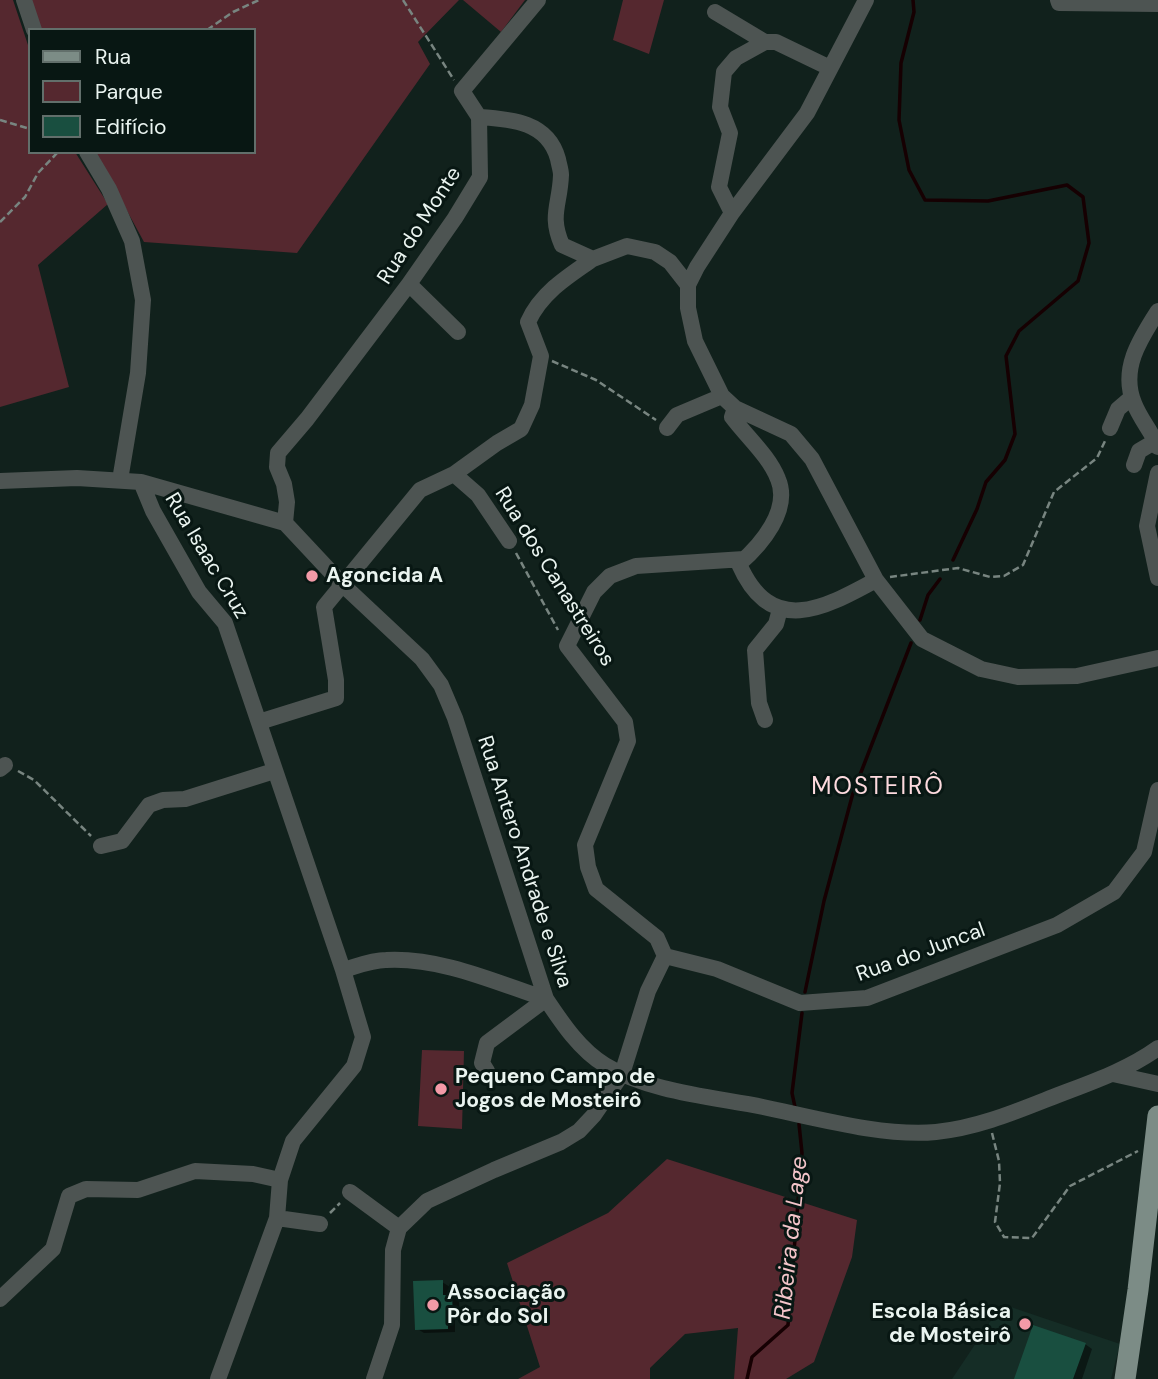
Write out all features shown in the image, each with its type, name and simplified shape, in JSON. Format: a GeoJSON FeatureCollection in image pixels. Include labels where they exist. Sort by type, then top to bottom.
{"type":"FeatureCollection","features":[{"type":"Feature","properties":{"kind":"main road"},"geometry":{"type":"LineString","coordinates":[[1125,1379],[1158,1116]]}},
{"type":"Feature","properties":{"kind":"street"},"geometry":{"type":"LineString","coordinates":[[24,0],[33,28]]}},
{"type":"Feature","properties":{"kind":"street"},"geometry":{"type":"LineString","coordinates":[[538,0],[462,91],[479,117],[506,118],[538,128],[555,147],[562,173],[554,227],[562,245],[593,259]]}},
{"type":"Feature","properties":{"kind":"street"},"geometry":{"type":"LineString","coordinates":[[866,0],[807,113],[732,213],[697,267],[688,285],[688,308],[695,341],[722,396],[734,408],[791,434],[812,459],[876,580],[922,639],[981,669],[1018,677],[1077,676],[1158,658]]}},
{"type":"Feature","properties":{"kind":"street"},"geometry":{"type":"LineString","coordinates":[[1058,2],[1158,4]]}},
{"type":"Feature","properties":{"kind":"street"},"geometry":{"type":"LineString","coordinates":[[715,12],[765,42]]}},
{"type":"Feature","properties":{"kind":"street"},"geometry":{"type":"LineString","coordinates":[[732,213],[719,187],[730,133],[720,107],[724,72],[736,58],[765,42],[776,42],[830,68]]}},
{"type":"Feature","properties":{"kind":"street","name":"Rua do Monte"},"geometry":{"type":"LineString","coordinates":[[285,523],[287,502],[277,467],[278,453],[307,419],[408,284],[455,218],[480,177],[479,117]]}},
{"type":"Feature","properties":{"kind":"street"},"geometry":{"type":"LineString","coordinates":[[88,154],[109,190],[132,241],[143,300],[138,373],[120,480]]}},
{"type":"Feature","properties":{"kind":"street"},"geometry":{"type":"LineString","coordinates":[[259,722],[336,698],[336,680],[324,607],[420,490],[454,474],[521,429],[532,405],[541,356],[528,322],[534,307],[552,289],[593,259],[626,246],[655,252],[670,262],[688,285]]}},
{"type":"Feature","properties":{"kind":"street"},"geometry":{"type":"LineString","coordinates":[[408,284],[458,332]]}},
{"type":"Feature","properties":{"kind":"street"},"geometry":{"type":"LineString","coordinates":[[1133,465],[1139,451],[1157,444],[1144,424],[1132,397],[1129,382],[1130,362],[1158,311]]}},
{"type":"Feature","properties":{"kind":"street"},"geometry":{"type":"LineString","coordinates":[[667,428],[677,415],[722,396]]}},
{"type":"Feature","properties":{"kind":"street"},"geometry":{"type":"LineString","coordinates":[[1110,428],[1118,410],[1132,397]]}},
{"type":"Feature","properties":{"kind":"street"},"geometry":{"type":"LineString","coordinates":[[734,408],[732,417],[768,461],[780,481],[780,504],[767,535],[739,564],[745,578],[761,596],[780,609],[798,612],[821,607],[876,580]]}},
{"type":"Feature","properties":{"kind":"street"},"geometry":{"type":"LineString","coordinates":[[1158,473],[1147,526],[1158,578]]}},
{"type":"Feature","properties":{"kind":"street","name":"Rua dos Canastreiros"},"geometry":{"type":"LineString","coordinates":[[454,474],[478,495],[509,541]]}},
{"type":"Feature","properties":{"kind":"street"},"geometry":{"type":"LineString","coordinates":[[0,481],[44,478],[141,482],[285,523]]}},
{"type":"Feature","properties":{"kind":"street","name":"Rua Isaac Cruz"},"geometry":{"type":"LineString","coordinates":[[141,482],[153,511],[199,592],[225,623],[343,970],[363,1037],[354,1066],[293,1141],[280,1180],[277,1218],[218,1379]]}},
{"type":"Feature","properties":{"kind":"street","name":"Rua Antero Andrade e Silva"},"geometry":{"type":"LineString","coordinates":[[285,523],[343,585],[422,659],[441,685],[455,718],[546,999],[563,1025],[604,1065],[653,1085],[900,1132],[935,1132],[989,1121],[1113,1074],[1158,1048]]}},
{"type":"Feature","properties":{"kind":"street"},"geometry":{"type":"LineString","coordinates":[[568,646],[594,592],[610,576],[636,566],[744,559]]}},
{"type":"Feature","properties":{"kind":"street"},"geometry":{"type":"LineString","coordinates":[[765,720],[760,704],[755,650],[776,624],[780,609]]}},
{"type":"Feature","properties":{"kind":"street","name":"Rua dos Canastreiros"},"geometry":{"type":"LineString","coordinates":[[568,646],[625,722],[628,741],[585,845],[588,867],[596,890],[657,938],[665,956]]}},
{"type":"Feature","properties":{"kind":"street"},"geometry":{"type":"LineString","coordinates":[[101,846],[122,841],[149,805],[163,800],[185,799],[274,771]]}},
{"type":"Feature","properties":{"kind":"street","name":"Rua do Juncal"},"geometry":{"type":"LineString","coordinates":[[665,956],[718,969],[800,1003],[867,998],[1057,925],[1114,892],[1144,852],[1155,821],[1158,790]]}},
{"type":"Feature","properties":{"kind":"street"},"geometry":{"type":"LineString","coordinates":[[374,1379],[392,1325],[393,1250],[399,1227],[427,1201],[561,1142],[579,1130],[594,1115],[622,1074],[648,991],[665,956]]}},
{"type":"Feature","properties":{"kind":"street"},"geometry":{"type":"LineString","coordinates":[[343,970],[383,960],[411,959],[439,965],[546,999]]}},
{"type":"Feature","properties":{"kind":"street"},"geometry":{"type":"LineString","coordinates":[[487,1071],[482,1063],[487,1043],[546,999]]}},
{"type":"Feature","properties":{"kind":"street"},"geometry":{"type":"LineString","coordinates":[[1113,1074],[1158,1084]]}},
{"type":"Feature","properties":{"kind":"street"},"geometry":{"type":"LineString","coordinates":[[0,1299],[53,1249],[69,1196],[86,1189],[138,1190],[195,1171],[253,1174],[280,1180]]}},
{"type":"Feature","properties":{"kind":"street"},"geometry":{"type":"LineString","coordinates":[[350,1192],[399,1227]]}},
{"type":"Feature","properties":{"kind":"street"},"geometry":{"type":"LineString","coordinates":[[277,1218],[320,1224]]}},
{"type":"Feature","properties":{"kind":"path"},"geometry":{"type":"LineString","coordinates":[[210,28],[233,12],[259,0]]}},
{"type":"Feature","properties":{"kind":"path"},"geometry":{"type":"LineString","coordinates":[[403,0],[462,91]]}},
{"type":"Feature","properties":{"kind":"path"},"geometry":{"type":"LineString","coordinates":[[0,120],[28,128]]}},
{"type":"Feature","properties":{"kind":"path"},"geometry":{"type":"LineString","coordinates":[[0,222],[25,197],[38,173],[56,154]]}},
{"type":"Feature","properties":{"kind":"path"},"geometry":{"type":"LineString","coordinates":[[541,356],[596,380],[667,428]]}},
{"type":"Feature","properties":{"kind":"path"},"geometry":{"type":"LineString","coordinates":[[876,580],[958,568],[990,577],[1004,576],[1023,565],[1054,492],[1097,458],[1110,428]]}},
{"type":"Feature","properties":{"kind":"path","name":"Rua dos Canastreiros"},"geometry":{"type":"LineString","coordinates":[[509,541],[568,646]]}},
{"type":"Feature","properties":{"kind":"path"},"geometry":{"type":"LineString","coordinates":[[2,767],[34,780],[101,846]]}},
{"type":"Feature","properties":{"kind":"path"},"geometry":{"type":"LineString","coordinates":[[989,1121],[1000,1172],[1000,1194],[995,1222],[1003,1237],[1032,1238],[1070,1186],[1126,1156],[1154,1145]]}},
{"type":"Feature","properties":{"kind":"path"},"geometry":{"type":"LineString","coordinates":[[320,1224],[350,1192]]}},
{"type":"Feature","properties":{"kind":"shaded area","name":"Escola Básica de Mosteirô"},"geometry":{"type":"Polygon","coordinates":[[[1002,1304],[1120,1344],[1111,1379],[952,1379],[1002,1304]]]}},
{"type":"Feature","properties":{"kind":"green space"},"geometry":{"type":"Polygon","coordinates":[[[0,0],[13,0],[28,45],[28,154],[76,154],[108,204],[38,265],[69,387],[0,407],[0,0]]]}},
{"type":"Feature","properties":{"kind":"green space"},"geometry":{"type":"Polygon","coordinates":[[[29,0],[459,0],[418,42],[430,64],[297,253],[144,242],[96,154],[256,154],[256,28],[39,28],[29,0]]]}},
{"type":"Feature","properties":{"kind":"green space"},"geometry":{"type":"Polygon","coordinates":[[[463,0],[525,0],[501,32],[463,0]]]}},
{"type":"Feature","properties":{"kind":"green space"},"geometry":{"type":"Polygon","coordinates":[[[623,0],[664,0],[649,54],[613,40],[623,0]]]}},
{"type":"Feature","properties":{"kind":"green space","name":"Pequeno Campo de Jogos de Mosteirô"},"geometry":{"type":"Polygon","coordinates":[[[422,1050],[464,1051],[462,1129],[418,1126],[422,1050]]]}},
{"type":"Feature","properties":{"kind":"green space"},"geometry":{"type":"Polygon","coordinates":[[[667,1159],[857,1220],[852,1257],[814,1362],[786,1379],[734,1379],[738,1328],[685,1334],[650,1368],[650,1379],[518,1379],[540,1367],[507,1263],[608,1213],[667,1159]]]}},
{"type":"Feature","properties":{"kind":"building","name":"Associação Pôr do Sol"},"geometry":{"type":"Polygon","coordinates":[[[443,1280],[443,1295],[452,1295],[453,1316],[448,1316],[448,1329],[415,1330],[413,1281],[443,1280]]]}},
{"type":"Feature","properties":{"kind":"building"},"geometry":{"type":"Polygon","coordinates":[[[1033,1325],[1086,1343],[1073,1379],[1014,1379],[1033,1325]]]}},
{"type":"Feature","properties":{"kind":"waterway","name":"Ribeira da Lage"},"geometry":{"type":"LineString","coordinates":[[913,0],[914,12],[901,63],[899,120],[909,170],[925,200],[988,201],[1067,185],[1083,197],[1089,243],[1078,281],[1019,331],[1006,356],[1015,434],[1005,460],[986,482],[977,509],[953,560]]}},
{"type":"Feature","properties":{"kind":"waterway","name":"Ribeira da Lage"},"geometry":{"type":"LineString","coordinates":[[920,620],[928,595],[940,579]]}},
{"type":"Feature","properties":{"kind":"waterway","name":"Ribeira da Lage"},"geometry":{"type":"LineString","coordinates":[[805,992],[824,901],[853,793],[911,643]]}},
{"type":"Feature","properties":{"kind":"waterway","name":"Ribeira da Lage"},"geometry":{"type":"LineString","coordinates":[[795,1107],[792,1093],[802,1013]]}},
{"type":"Feature","properties":{"kind":"waterway","name":"Ribeira da Lage"},"geometry":{"type":"LineString","coordinates":[[747,1379],[752,1357],[788,1325],[802,1153],[799,1124]]}},
{"type":"Feature","properties":{"kind":"place","name":"Agoncida A"},"geometry":{"type":"Point","coordinates":[312,576]}},
{"type":"Feature","properties":{"kind":"place","name":"Pequeno Campo de Jogos de Mosteirô"},"geometry":{"type":"Point","coordinates":[441,1089]}},
{"type":"Feature","properties":{"kind":"place","name":"Associação Pôr do Sol"},"geometry":{"type":"Point","coordinates":[433,1305]}},
{"type":"Feature","properties":{"kind":"place","name":"Escola Básica de Mosteirô"},"geometry":{"type":"Point","coordinates":[1025,1324]}},
{"type":"Feature","properties":{"kind":"district","name":"MOSTEIRÔ"},"geometry":{"type":"Point","coordinates":[878,788]}}]}
